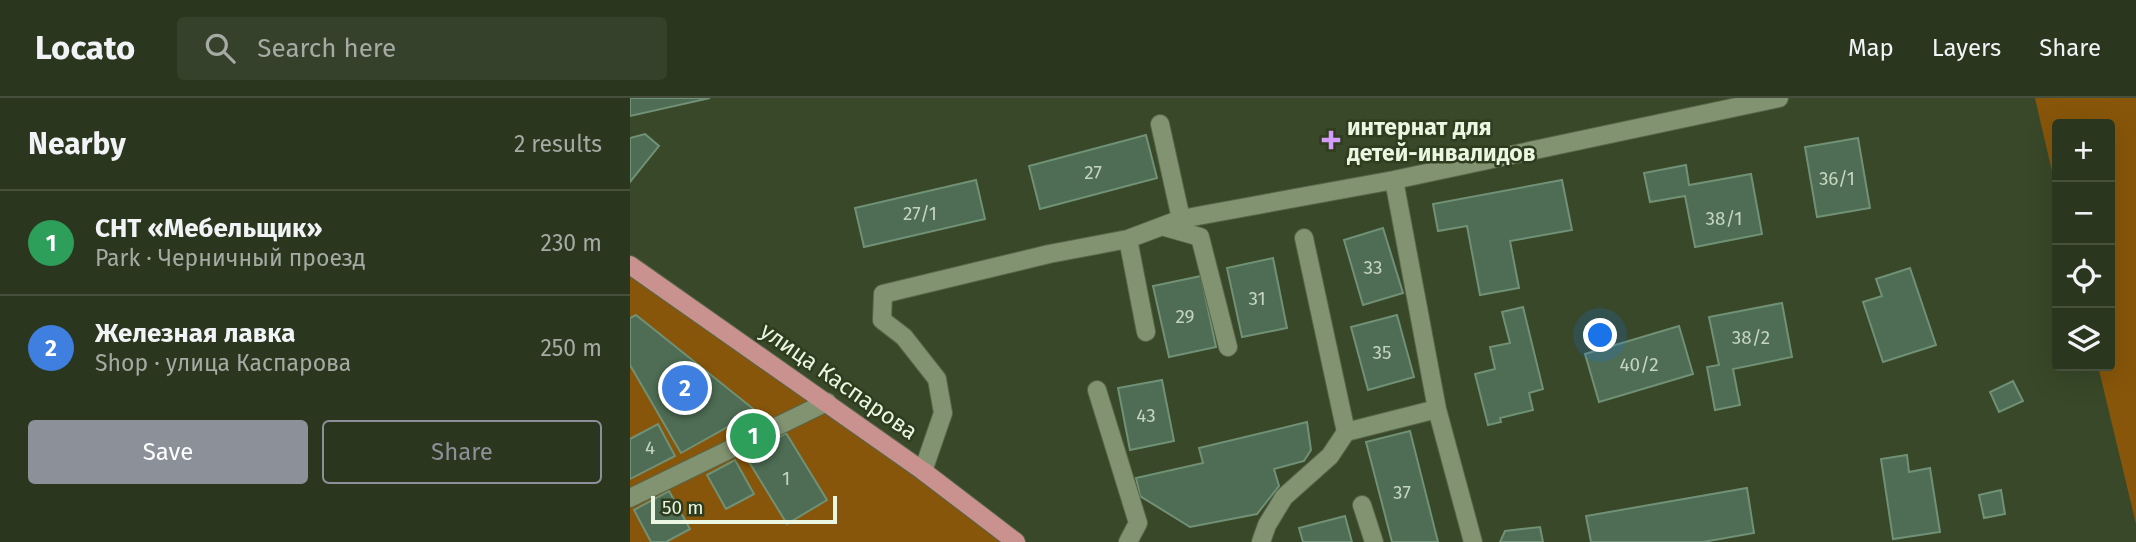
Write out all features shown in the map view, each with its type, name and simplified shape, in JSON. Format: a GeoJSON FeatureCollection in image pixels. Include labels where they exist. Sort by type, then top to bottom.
{"type":"FeatureCollection","features":[{"type":"Feature","properties":{"kind":"main road","name":"улица Каспарова"},"geometry":{"type":"LineString","coordinates":[[631,267],[827,402],[1016,542]]}},
{"type":"Feature","properties":{"kind":"street"},"geometry":{"type":"LineString","coordinates":[[923,471],[943,413],[937,379],[904,337],[882,320],[883,294],[1049,254],[1128,239],[1173,223],[1394,180],[1779,98]]}},
{"type":"Feature","properties":{"kind":"street"},"geometry":{"type":"LineString","coordinates":[[1160,124],[1173,223]]}},
{"type":"Feature","properties":{"kind":"street"},"geometry":{"type":"LineString","coordinates":[[1394,180],[1437,409],[1473,542]]}},
{"type":"Feature","properties":{"kind":"street"},"geometry":{"type":"LineString","coordinates":[[1173,223],[1200,237],[1228,347]]}},
{"type":"Feature","properties":{"kind":"street"},"geometry":{"type":"LineString","coordinates":[[1304,238],[1346,432]]}},
{"type":"Feature","properties":{"kind":"street"},"geometry":{"type":"LineString","coordinates":[[1128,239],[1146,332]]}},
{"type":"Feature","properties":{"kind":"street"},"geometry":{"type":"LineString","coordinates":[[1097,390],[1138,523],[1128,542]]}},
{"type":"Feature","properties":{"kind":"street"},"geometry":{"type":"LineString","coordinates":[[630,498],[827,402]]}},
{"type":"Feature","properties":{"kind":"street"},"geometry":{"type":"LineString","coordinates":[[1261,542],[1267,525],[1284,497],[1331,456],[1346,432],[1437,409]]}},
{"type":"Feature","properties":{"kind":"street"},"geometry":{"type":"LineString","coordinates":[[1362,505],[1374,542]]}},
{"type":"Feature","properties":{"kind":"shaded area"},"geometry":{"type":"Polygon","coordinates":[[[2035,98],[2136,98],[2136,524],[2099,371],[2115,371],[2115,119],[2052,119],[2052,171],[2035,98]]]}},
{"type":"Feature","properties":{"kind":"shaded area"},"geometry":{"type":"Polygon","coordinates":[[[630,265],[1016,542],[630,542],[630,265]]]}},
{"type":"Feature","properties":{"kind":"building"},"geometry":{"type":"Polygon","coordinates":[[[630,98],[710,98],[630,116],[630,98]]]}},
{"type":"Feature","properties":{"kind":"building"},"geometry":{"type":"Polygon","coordinates":[[[645,134],[659,146],[630,182],[630,138],[645,134]]]}},
{"type":"Feature","properties":{"kind":"building"},"geometry":{"type":"Polygon","coordinates":[[[1146,135],[1157,178],[1040,209],[1029,166],[1146,135]]]}},
{"type":"Feature","properties":{"kind":"building"},"geometry":{"type":"Polygon","coordinates":[[[1858,138],[1870,208],[1817,217],[1805,147],[1858,138]]]}},
{"type":"Feature","properties":{"kind":"building"},"geometry":{"type":"Polygon","coordinates":[[[1686,165],[1689,185],[1751,174],[1762,234],[1695,247],[1685,196],[1650,202],[1644,173],[1686,165]]]}},
{"type":"Feature","properties":{"kind":"building"},"geometry":{"type":"Polygon","coordinates":[[[976,180],[985,219],[864,247],[855,208],[976,180]]]}},
{"type":"Feature","properties":{"kind":"building"},"geometry":{"type":"Polygon","coordinates":[[[1562,180],[1572,230],[1510,241],[1519,288],[1480,295],[1467,226],[1438,231],[1433,204],[1562,180]]]}},
{"type":"Feature","properties":{"kind":"building"},"geometry":{"type":"Polygon","coordinates":[[[1383,228],[1403,293],[1363,305],[1344,240],[1383,228]]]}},
{"type":"Feature","properties":{"kind":"building"},"geometry":{"type":"Polygon","coordinates":[[[1273,258],[1287,328],[1242,337],[1227,268],[1273,258]]]}},
{"type":"Feature","properties":{"kind":"building"},"geometry":{"type":"Polygon","coordinates":[[[1910,268],[1936,345],[1883,362],[1863,302],[1882,296],[1876,279],[1910,268]]]}},
{"type":"Feature","properties":{"kind":"building"},"geometry":{"type":"Polygon","coordinates":[[[1201,276],[1216,347],[1169,357],[1153,286],[1201,276]]]}},
{"type":"Feature","properties":{"kind":"building"},"geometry":{"type":"Polygon","coordinates":[[[1782,303],[1792,357],[1733,369],[1740,405],[1715,410],[1707,367],[1719,365],[1709,317],[1782,303]]]}},
{"type":"Feature","properties":{"kind":"building"},"geometry":{"type":"Polygon","coordinates":[[[1523,307],[1543,389],[1529,393],[1533,410],[1500,418],[1501,422],[1488,425],[1475,374],[1495,369],[1490,347],[1510,343],[1502,312],[1523,307]]]}},
{"type":"Feature","properties":{"kind":"building"},"geometry":{"type":"Polygon","coordinates":[[[636,315],[756,411],[681,453],[630,365],[630,318],[636,315]]]}},
{"type":"Feature","properties":{"kind":"building"},"geometry":{"type":"Polygon","coordinates":[[[1397,315],[1414,377],[1368,390],[1351,327],[1397,315]]]}},
{"type":"Feature","properties":{"kind":"building"},"geometry":{"type":"Polygon","coordinates":[[[1679,326],[1693,374],[1599,402],[1585,354],[1679,326]]]}},
{"type":"Feature","properties":{"kind":"building"},"geometry":{"type":"Polygon","coordinates":[[[1162,380],[1174,441],[1130,450],[1118,388],[1162,380]]]}},
{"type":"Feature","properties":{"kind":"building"},"geometry":{"type":"Polygon","coordinates":[[[2013,381],[2023,401],[1999,412],[1990,392],[2013,381]]]}},
{"type":"Feature","properties":{"kind":"building"},"geometry":{"type":"Polygon","coordinates":[[[1307,422],[1311,450],[1304,461],[1274,469],[1279,486],[1257,514],[1190,527],[1140,496],[1136,478],[1203,463],[1199,448],[1307,422]]]}},
{"type":"Feature","properties":{"kind":"building"},"geometry":{"type":"Polygon","coordinates":[[[658,424],[675,456],[630,479],[630,439],[658,424]]]}},
{"type":"Feature","properties":{"kind":"building"},"geometry":{"type":"Polygon","coordinates":[[[1410,431],[1438,542],[1392,542],[1366,442],[1410,431]]]}},
{"type":"Feature","properties":{"kind":"building"},"geometry":{"type":"Polygon","coordinates":[[[786,433],[827,500],[787,524],[746,457],[786,433]]]}},
{"type":"Feature","properties":{"kind":"building"},"geometry":{"type":"Polygon","coordinates":[[[1907,455],[1909,472],[1930,468],[1940,532],[1893,539],[1881,459],[1907,455]]]}},
{"type":"Feature","properties":{"kind":"building"},"geometry":{"type":"Polygon","coordinates":[[[735,460],[754,494],[726,509],[707,475],[735,460]]]}},
{"type":"Feature","properties":{"kind":"building"},"geometry":{"type":"Polygon","coordinates":[[[1747,488],[1754,533],[1703,542],[1591,542],[1586,516],[1747,488]]]}},
{"type":"Feature","properties":{"kind":"building"},"geometry":{"type":"Polygon","coordinates":[[[2001,490],[2005,514],[1984,518],[1979,495],[2001,490]]]}},
{"type":"Feature","properties":{"kind":"building"},"geometry":{"type":"Polygon","coordinates":[[[669,491],[690,529],[666,542],[651,542],[634,510],[669,491]]]}},
{"type":"Feature","properties":{"kind":"building"},"geometry":{"type":"Polygon","coordinates":[[[1345,516],[1352,542],[1303,542],[1299,528],[1345,516]]]}},
{"type":"Feature","properties":{"kind":"building"},"geometry":{"type":"Polygon","coordinates":[[[1540,527],[1543,542],[1500,542],[1505,531],[1540,527]]]}},
{"type":"Feature","properties":{"kind":"place","name":"интернат для детей-инвалидов"},"geometry":{"type":"Point","coordinates":[1331,140]}},
{"type":"Feature","properties":{"kind":"place","name":"Железная лавка"},"geometry":{"type":"Point","coordinates":[685,388]}},
{"type":"Feature","properties":{"kind":"place","name":"СНТ «Мебельщик»"},"geometry":{"type":"Point","coordinates":[753,436]}}]}
